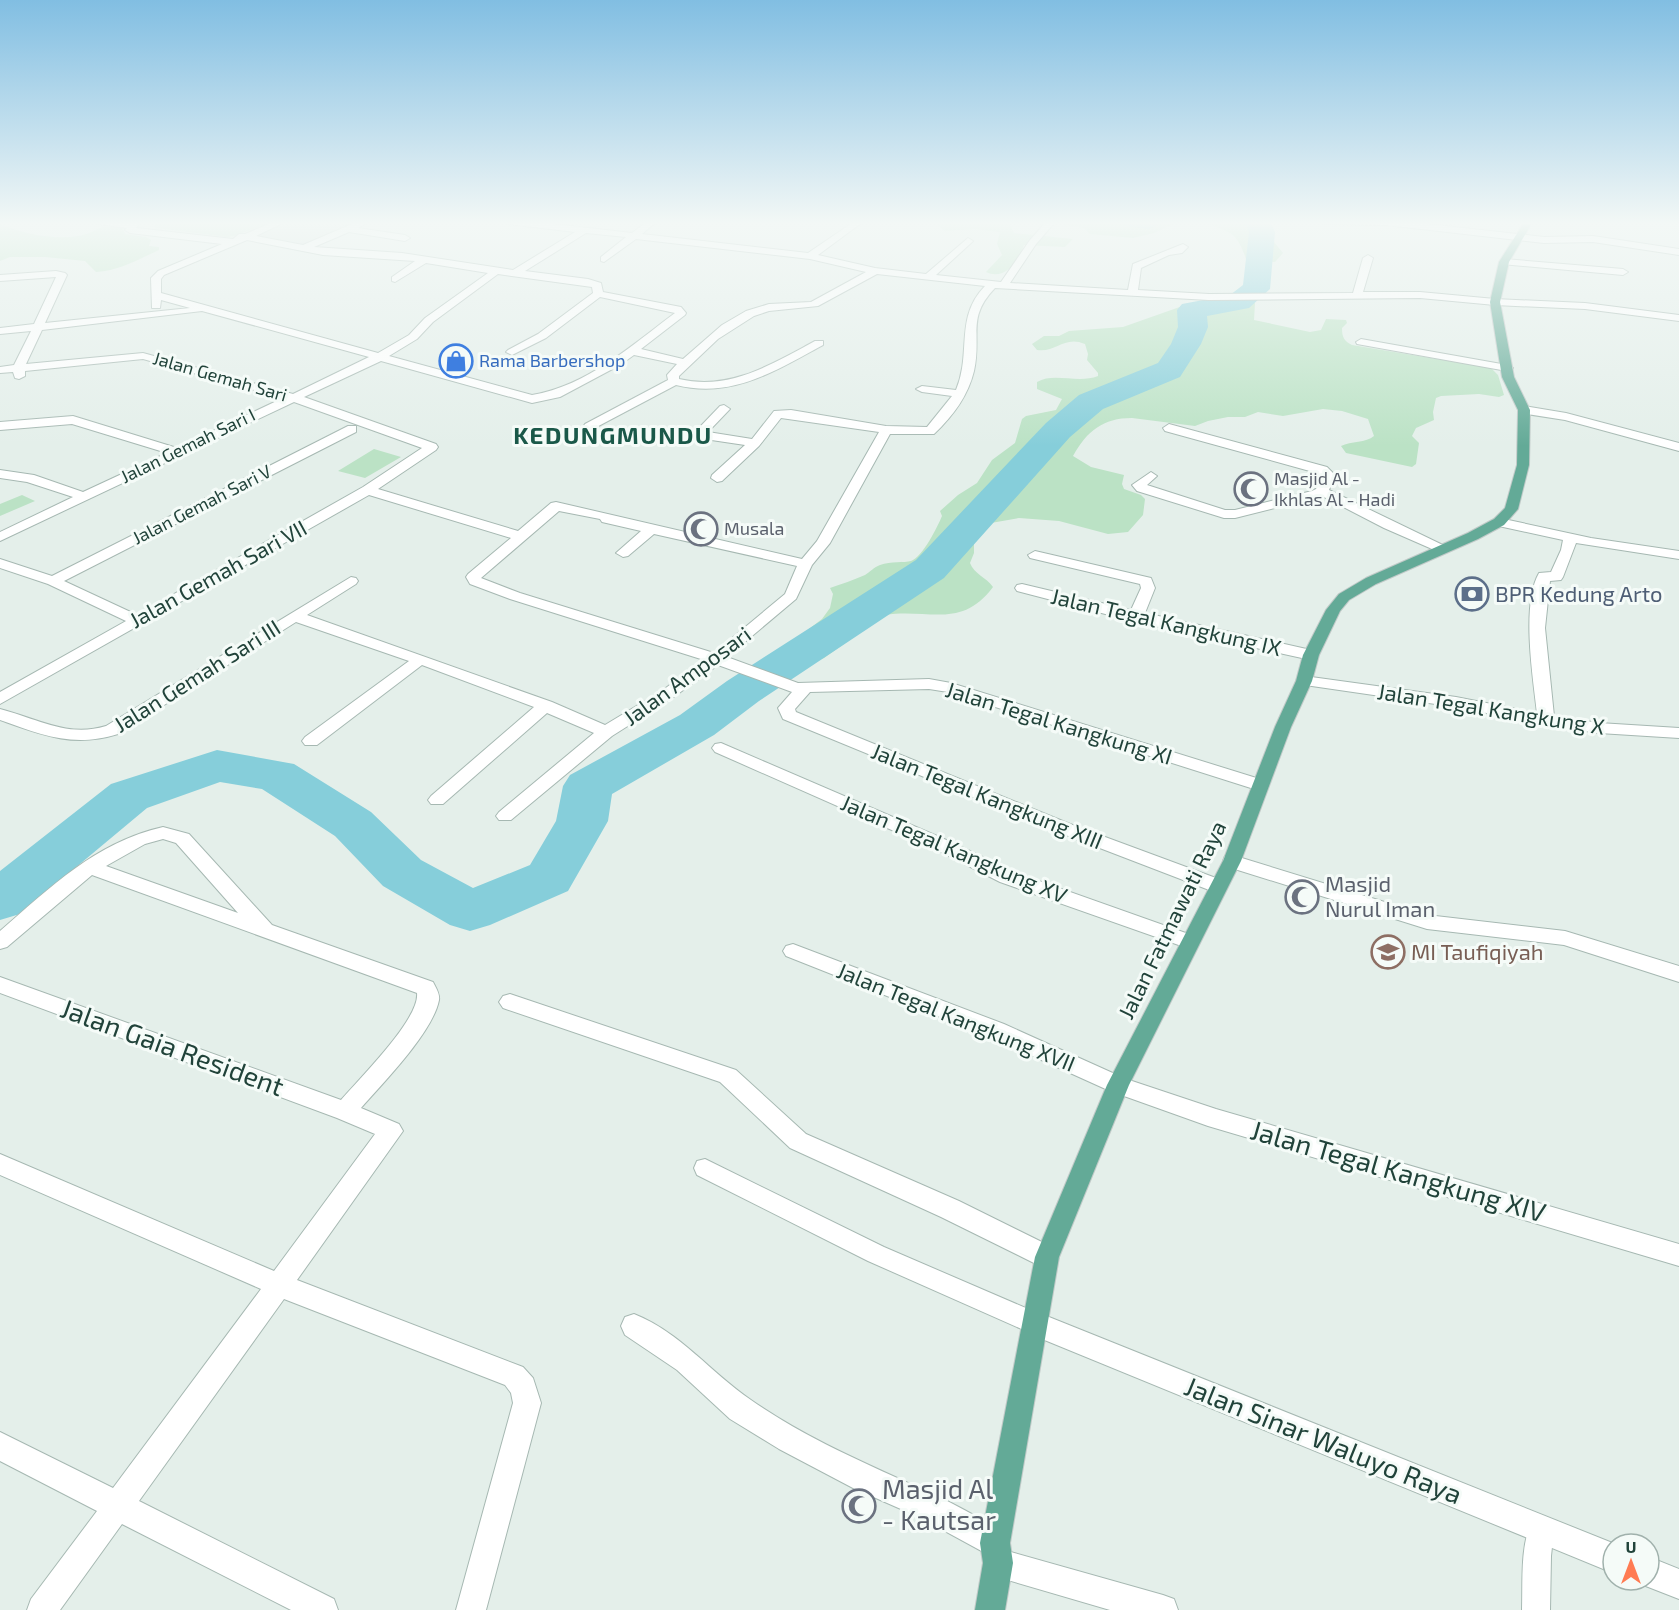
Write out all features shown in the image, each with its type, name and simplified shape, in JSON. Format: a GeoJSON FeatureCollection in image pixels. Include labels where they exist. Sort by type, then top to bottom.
{"type":"FeatureCollection","features":[{"type":"Feature","properties":{"kind":"main road"},"geometry":{"type":"LineString","coordinates":[[1496,296],[1495,302],[1508,377],[1524,410],[1520,480],[1511,509],[1499,522]]}},
{"type":"Feature","properties":{"kind":"main road","name":"Jalan Fatmawati Raya"},"geometry":{"type":"LineString","coordinates":[[990,1610],[996,1553],[1047,1257],[1118,1085],[1232,861],[1260,785],[1304,681],[1311,654],[1333,610],[1344,597],[1371,581],[1499,522]]}},
{"type":"Feature","properties":{"kind":"street"},"geometry":{"type":"LineString","coordinates":[[19,372],[52,296]]}},
{"type":"Feature","properties":{"kind":"street"},"geometry":{"type":"LineString","coordinates":[[156,296],[156,314]]}},
{"type":"Feature","properties":{"kind":"street"},"geometry":{"type":"LineString","coordinates":[[161,296],[376,358],[536,399],[556,395],[616,363],[681,312],[677,309],[609,296]]}},
{"type":"Feature","properties":{"kind":"street","name":"Jalan Gemah Sari I"},"geometry":{"type":"LineString","coordinates":[[0,537],[376,358],[413,337],[434,317],[462,296]]}},
{"type":"Feature","properties":{"kind":"street"},"geometry":{"type":"LineString","coordinates":[[512,352],[542,336],[595,296]]}},
{"type":"Feature","properties":{"kind":"street"},"geometry":{"type":"LineString","coordinates":[[674,381],[673,375],[734,322],[770,307],[806,307],[828,296]]}},
{"type":"Feature","properties":{"kind":"street"},"geometry":{"type":"LineString","coordinates":[[717,478],[755,443],[776,415],[784,413],[886,430],[920,432],[932,430],[950,411],[960,394],[970,360],[973,307],[986,296]]}},
{"type":"Feature","properties":{"kind":"street"},"geometry":{"type":"LineString","coordinates":[[1187,296],[1253,296]]}},
{"type":"Feature","properties":{"kind":"street"},"geometry":{"type":"LineString","coordinates":[[1432,296],[1495,302],[1585,306],[1679,318]]}},
{"type":"Feature","properties":{"kind":"street"},"geometry":{"type":"LineString","coordinates":[[0,331],[208,308]]}},
{"type":"Feature","properties":{"kind":"street"},"geometry":{"type":"LineString","coordinates":[[1361,342],[1507,368]]}},
{"type":"Feature","properties":{"kind":"street"},"geometry":{"type":"LineString","coordinates":[[589,427],[674,381],[701,387],[725,385],[769,372],[819,343]]}},
{"type":"Feature","properties":{"kind":"street"},"geometry":{"type":"LineString","coordinates":[[633,351],[686,363]]}},
{"type":"Feature","properties":{"kind":"street","name":"Jalan Gemah Sari"},"geometry":{"type":"LineString","coordinates":[[0,379],[19,372],[137,356],[292,397],[426,451]]}},
{"type":"Feature","properties":{"kind":"street","name":"Jalan Gemah Sari"},"geometry":{"type":"LineString","coordinates":[[0,370],[19,372],[128,364],[276,404],[426,451]]}},
{"type":"Feature","properties":{"kind":"street"},"geometry":{"type":"LineString","coordinates":[[922,389],[960,394]]}},
{"type":"Feature","properties":{"kind":"street"},"geometry":{"type":"LineString","coordinates":[[724,409],[702,431],[702,435],[755,443]]}},
{"type":"Feature","properties":{"kind":"street"},"geometry":{"type":"LineString","coordinates":[[1524,410],[1576,420],[1679,447]]}},
{"type":"Feature","properties":{"kind":"street"},"geometry":{"type":"LineString","coordinates":[[0,426],[73,420],[176,452]]}},
{"type":"Feature","properties":{"kind":"street"},"geometry":{"type":"LineString","coordinates":[[1151,476],[1139,485],[1142,488],[1224,514],[1235,514],[1317,494],[1322,491],[1329,475],[1322,470],[1169,428]]}},
{"type":"Feature","properties":{"kind":"street","name":"Jalan Gemah Sari V"},"geometry":{"type":"LineString","coordinates":[[53,580],[352,429]]}},
{"type":"Feature","properties":{"kind":"street","name":"Jalan Amposari"},"geometry":{"type":"LineString","coordinates":[[294,616],[546,705],[606,732],[669,693],[715,660],[791,596],[805,564],[823,543],[886,430]]}},
{"type":"Feature","properties":{"kind":"street","name":"Jalan Gemah Sari VII"},"geometry":{"type":"LineString","coordinates":[[0,699],[135,620],[368,490],[426,451]]}},
{"type":"Feature","properties":{"kind":"street"},"geometry":{"type":"LineString","coordinates":[[0,474],[29,478],[84,496]]}},
{"type":"Feature","properties":{"kind":"street"},"geometry":{"type":"LineString","coordinates":[[368,490],[520,536],[555,506],[606,516],[607,519],[650,530],[805,564]]}},
{"type":"Feature","properties":{"kind":"street"},"geometry":{"type":"LineString","coordinates":[[1322,491],[1389,525],[1444,549]]}},
{"type":"Feature","properties":{"kind":"street"},"geometry":{"type":"LineString","coordinates":[[1499,522],[1570,537],[1679,555]]}},
{"type":"Feature","properties":{"kind":"street"},"geometry":{"type":"LineString","coordinates":[[623,553],[650,530]]}},
{"type":"Feature","properties":{"kind":"street","name":"Jalan Tegal Kangkung XI"},"geometry":{"type":"LineString","coordinates":[[520,536],[473,577],[476,581],[515,596],[732,664],[797,688],[929,684],[951,688],[1260,785]]}},
{"type":"Feature","properties":{"kind":"street"},"geometry":{"type":"LineString","coordinates":[[1546,718],[1540,666],[1539,595],[1544,576],[1556,577],[1568,550],[1570,537]]}},
{"type":"Feature","properties":{"kind":"street"},"geometry":{"type":"LineString","coordinates":[[1035,555],[1146,580],[1148,588],[1136,617]]}},
{"type":"Feature","properties":{"kind":"street"},"geometry":{"type":"LineString","coordinates":[[0,563],[53,580],[135,620]]}},
{"type":"Feature","properties":{"kind":"street","name":"Jalan Gemah Sari III"},"geometry":{"type":"LineString","coordinates":[[0,714],[60,735],[75,738],[99,736],[351,580]]}},
{"type":"Feature","properties":{"kind":"street","name":"Jalan Tegal Kangkung IX"},"geometry":{"type":"LineString","coordinates":[[1022,588],[1136,617],[1311,654]]}},
{"type":"Feature","properties":{"kind":"street"},"geometry":{"type":"LineString","coordinates":[[311,741],[421,659]]}},
{"type":"Feature","properties":{"kind":"street","name":"Jalan Tegal Kangkung X"},"geometry":{"type":"LineString","coordinates":[[1304,681],[1413,695],[1546,718],[1562,723],[1679,734]]}},
{"type":"Feature","properties":{"kind":"street","name":"Jalan Tegal Kangkung XIII"},"geometry":{"type":"LineString","coordinates":[[797,688],[786,708],[789,715],[1053,824],[1218,886]]}},
{"type":"Feature","properties":{"kind":"street"},"geometry":{"type":"LineString","coordinates":[[437,800],[546,705]]}},
{"type":"Feature","properties":{"kind":"street"},"geometry":{"type":"LineString","coordinates":[[505,816],[606,732]]}},
{"type":"Feature","properties":{"kind":"street","name":"Jalan Tegal Kangkung XV"},"geometry":{"type":"LineString","coordinates":[[722,748],[944,846],[1007,877],[1190,942]]}},
{"type":"Feature","properties":{"kind":"street"},"geometry":{"type":"LineString","coordinates":[[0,942],[89,867],[129,841],[160,833],[175,834],[182,838],[266,930]]}},
{"type":"Feature","properties":{"kind":"street"},"geometry":{"type":"LineString","coordinates":[[1232,861],[1426,922],[1565,938],[1679,974]]}},
{"type":"Feature","properties":{"kind":"street"},"geometry":{"type":"LineString","coordinates":[[89,867],[426,988],[429,993],[428,1002],[415,1027],[345,1111]]}},
{"type":"Feature","properties":{"kind":"street","name":"Jalan Tegal Kangkung XVII"},"geometry":{"type":"LineString","coordinates":[[793,951],[996,1030],[1118,1085]]}},
{"type":"Feature","properties":{"kind":"street","name":"Jalan Gaia Resident"},"geometry":{"type":"LineString","coordinates":[[0,985],[345,1111],[391,1131],[42,1610]]}},
{"type":"Feature","properties":{"kind":"street"},"geometry":{"type":"LineString","coordinates":[[510,1002],[728,1076],[798,1142],[950,1209],[1047,1257]]}},
{"type":"Feature","properties":{"kind":"street","name":"Jalan Tegal Kangkung XIV"},"geometry":{"type":"LineString","coordinates":[[1118,1085],[1216,1119],[1679,1255]]}},
{"type":"Feature","properties":{"kind":"street"},"geometry":{"type":"LineString","coordinates":[[0,1164],[279,1285],[514,1376],[522,1387],[527,1403],[471,1610]]}},
{"type":"Feature","properties":{"kind":"street","name":"Jalan Sinar Waluyo Raya"},"geometry":{"type":"LineString","coordinates":[[1034,1323],[1601,1553]]}},
{"type":"Feature","properties":{"kind":"street"},"geometry":{"type":"LineString","coordinates":[[634,1326],[686,1361],[740,1409],[789,1439],[863,1478],[929,1507],[996,1553],[1163,1610]]}},
{"type":"Feature","properties":{"kind":"street"},"geometry":{"type":"LineString","coordinates":[[0,1446],[323,1610]]}},
{"type":"Feature","properties":{"kind":"street"},"geometry":{"type":"LineString","coordinates":[[1661,1577],[1679,1584]]}},
{"type":"Feature","properties":{"kind":"lane"},"geometry":{"type":"LineString","coordinates":[[705,1168],[876,1254],[1034,1323]]}},
{"type":"Feature","properties":{"kind":"lane"},"geometry":{"type":"LineString","coordinates":[[1536,1610],[1537,1556],[1541,1529]]}},
{"type":"Feature","properties":{"kind":"green space"},"geometry":{"type":"Polygon","coordinates":[[[1217,301],[1255,303],[1254,320],[1310,332],[1321,330],[1326,319],[1346,320],[1342,334],[1345,340],[1352,345],[1491,368],[1498,375],[1504,395],[1499,397],[1479,394],[1436,398],[1434,420],[1416,428],[1412,436],[1419,443],[1416,464],[1412,467],[1346,453],[1341,446],[1374,436],[1368,419],[1342,411],[1323,409],[1283,416],[1258,412],[1245,417],[1228,417],[1208,421],[1195,426],[1132,418],[1104,423],[1090,433],[1073,456],[1091,467],[1124,475],[1122,484],[1124,489],[1141,495],[1145,499],[1143,515],[1128,532],[1108,534],[1059,521],[1019,518],[991,523],[974,536],[974,553],[970,563],[974,570],[993,587],[969,609],[943,614],[885,615],[824,658],[805,666],[777,661],[775,655],[822,619],[830,608],[833,594],[830,588],[865,575],[880,565],[915,559],[925,548],[937,527],[942,516],[940,511],[958,495],[977,483],[992,460],[1015,443],[1022,419],[1026,416],[1056,410],[1062,399],[1037,389],[1037,382],[1051,378],[1082,379],[1098,376],[1087,360],[1085,344],[1071,342],[1050,349],[1037,350],[1032,344],[1044,336],[1059,336],[1069,331],[1123,327],[1191,303],[1217,301]]]}},
{"type":"Feature","properties":{"kind":"green space"},"geometry":{"type":"Polygon","coordinates":[[[374,449],[401,457],[365,478],[338,471],[374,449]]]}},
{"type":"Feature","properties":{"kind":"green space"},"geometry":{"type":"Polygon","coordinates":[[[22,495],[35,501],[0,516],[0,504],[22,495]]]}},
{"type":"Feature","properties":{"kind":"waterway"},"geometry":{"type":"LineString","coordinates":[[0,900],[129,796],[217,766],[276,775],[353,824],[402,873],[470,911],[549,878],[582,821],[588,786],[697,725],[743,691],[930,569],[1058,430],[1091,402],[1169,370],[1186,344],[1193,327],[1192,310],[1239,302],[1247,296]]}},
{"type":"Feature","properties":{"kind":"place","name":"Rama Barbershop"},"geometry":{"type":"Point","coordinates":[456,361]}},
{"type":"Feature","properties":{"kind":"place","name":"Masjid Al - Ikhlas Al - Hadi"},"geometry":{"type":"Point","coordinates":[1251,489]}},
{"type":"Feature","properties":{"kind":"place","name":"Musala"},"geometry":{"type":"Point","coordinates":[701,529]}},
{"type":"Feature","properties":{"kind":"place","name":"BPR Kedung Arto"},"geometry":{"type":"Point","coordinates":[1472,594]}},
{"type":"Feature","properties":{"kind":"place","name":"Masjid Nurul Iman"},"geometry":{"type":"Point","coordinates":[1302,897]}},
{"type":"Feature","properties":{"kind":"place","name":"MI Taufiqiyah"},"geometry":{"type":"Point","coordinates":[1388,952]}},
{"type":"Feature","properties":{"kind":"place","name":"Masjid Al - Kautsar"},"geometry":{"type":"Point","coordinates":[859,1506]}},
{"type":"Feature","properties":{"kind":"district","name":"KEDUNGMUNDU"},"geometry":{"type":"Point","coordinates":[613,436]}}]}
